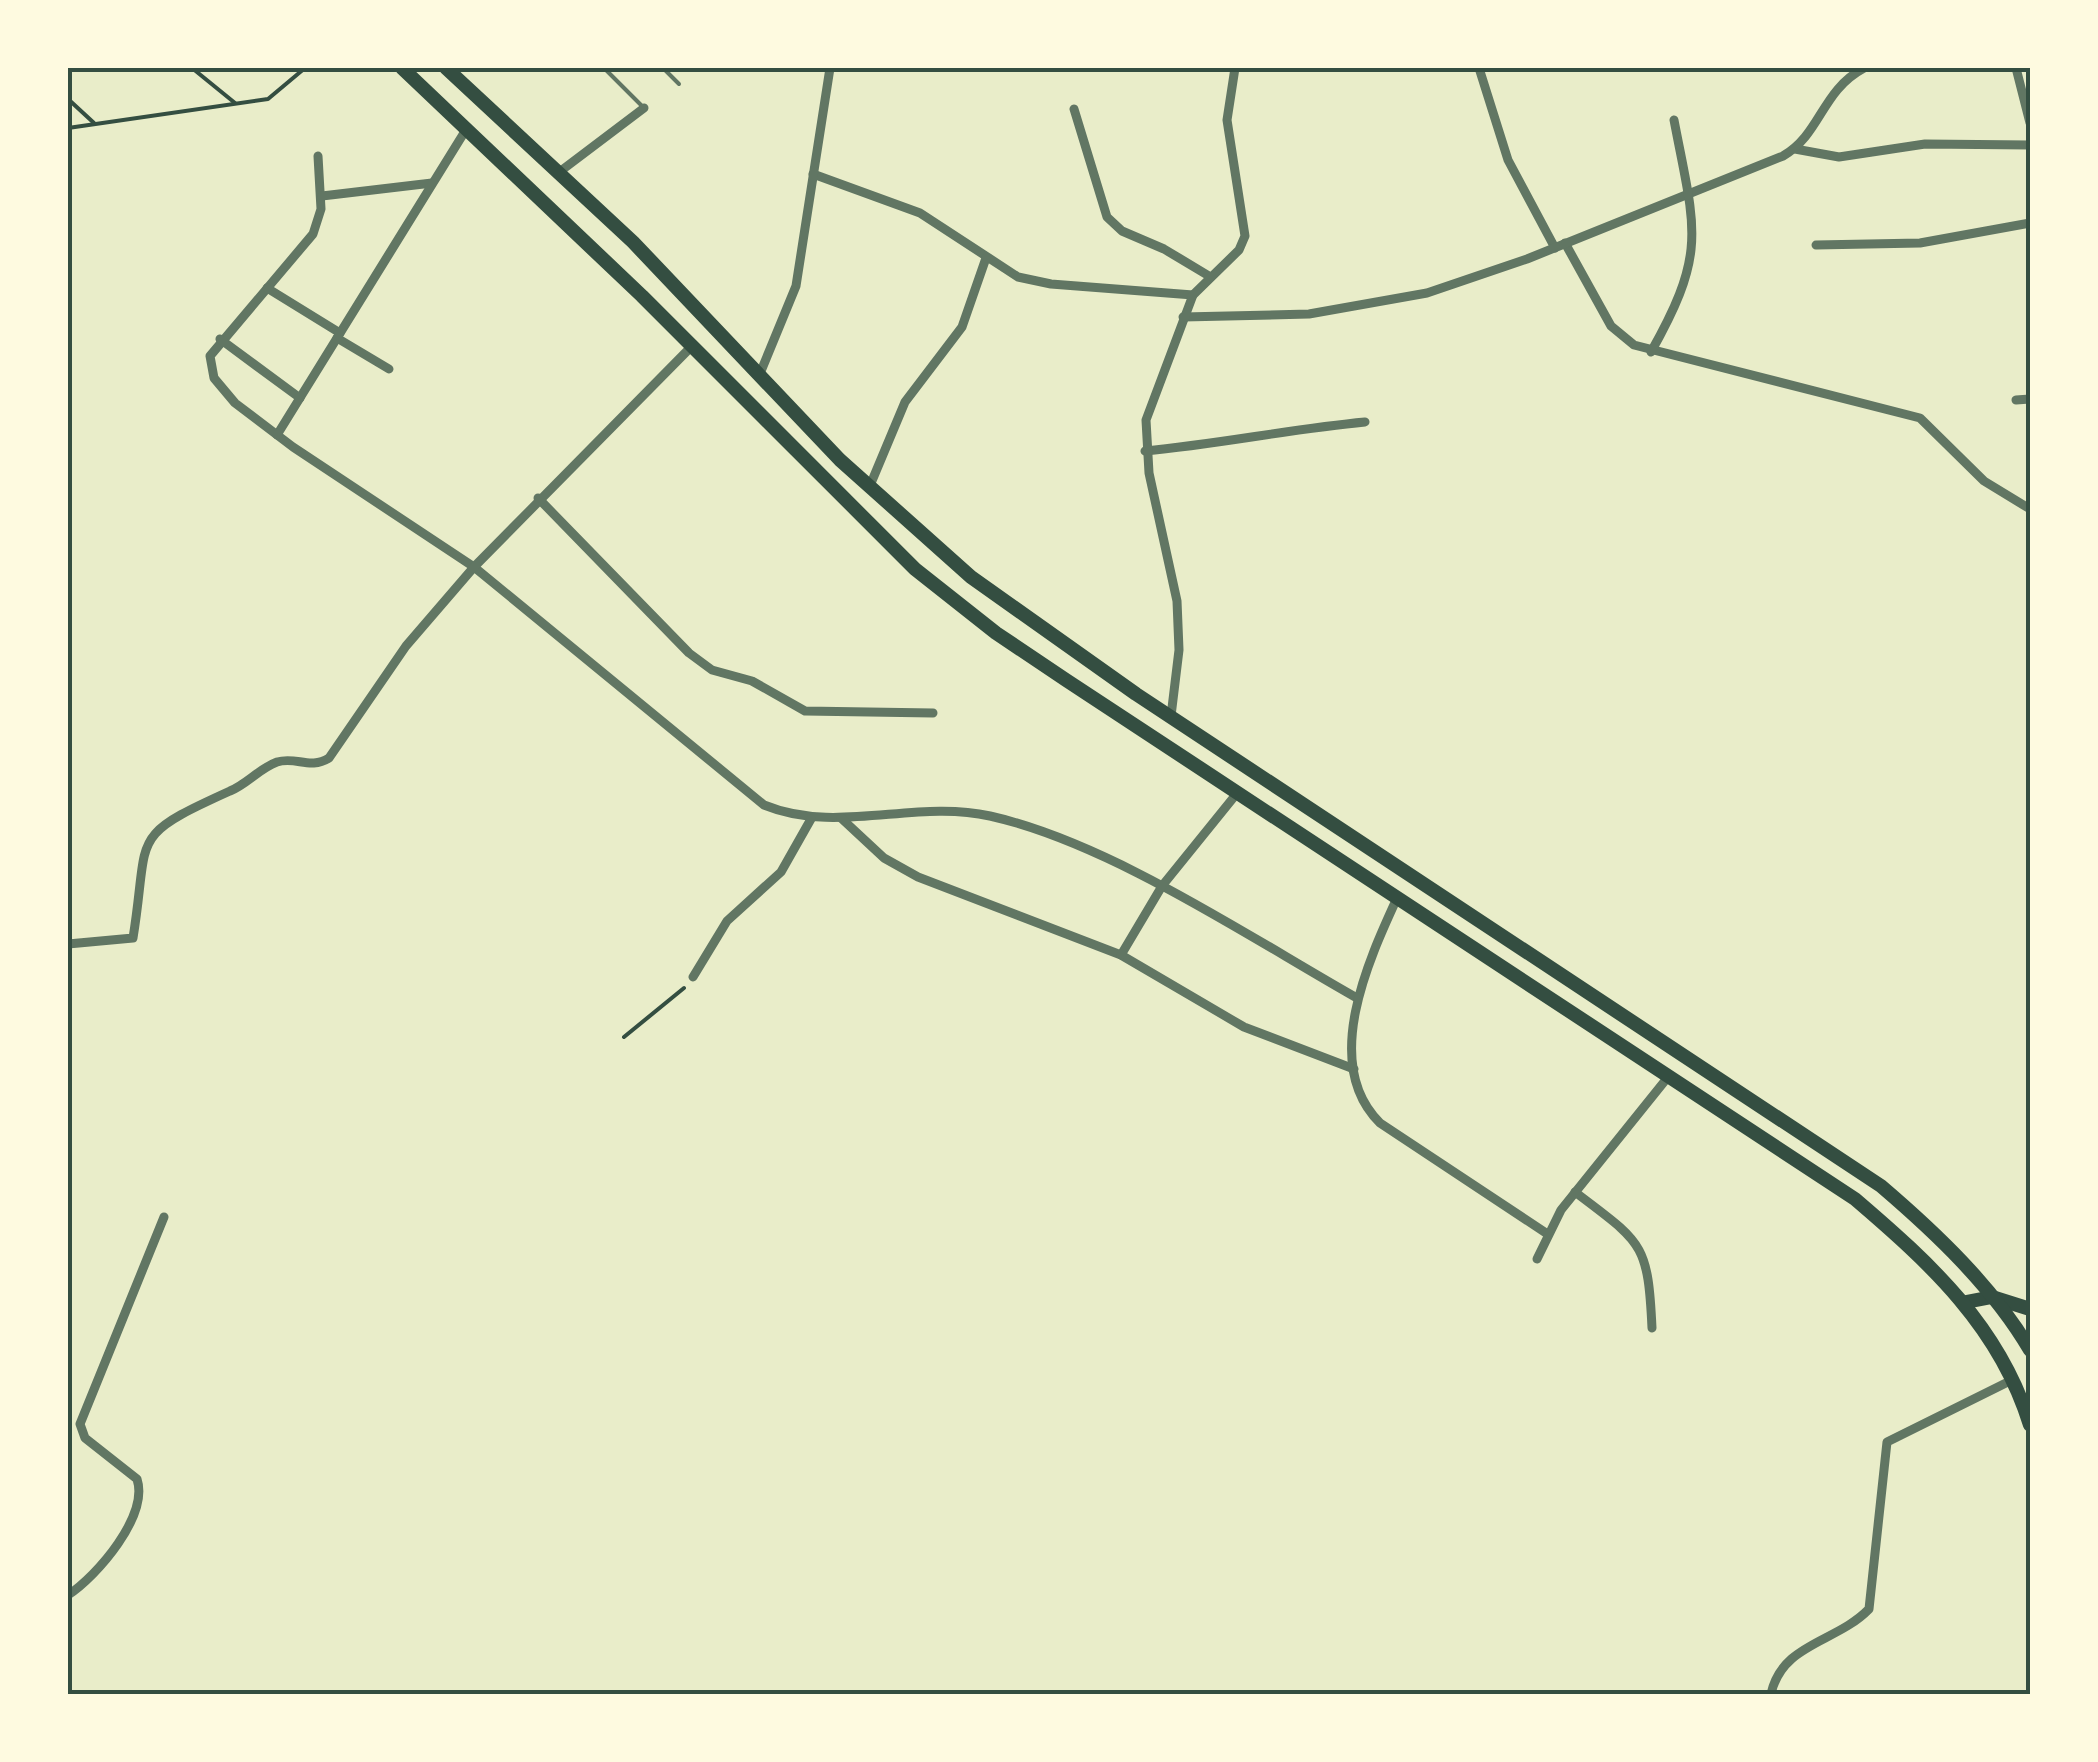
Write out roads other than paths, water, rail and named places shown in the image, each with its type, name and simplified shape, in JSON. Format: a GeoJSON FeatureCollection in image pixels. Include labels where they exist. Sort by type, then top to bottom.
{"type":"FeatureCollection","features":[{"type":"Feature","properties":{"kind":"main road"},"geometry":{"type":"LineString","coordinates":[[402,68],[692,346],[877,533],[955,602],[1856,1199],[1966,1302],[1992,1337],[2014,1379],[2030,1425]]}},
{"type":"Feature","properties":{"kind":"main road"},"geometry":{"type":"LineString","coordinates":[[446,68],[633,242],[869,488],[971,576],[1171,716],[1882,1186],[1919,1218],[1992,1297],[2030,1350]]}},
{"type":"Feature","properties":{"kind":"main road"},"geometry":{"type":"LineString","coordinates":[[1966,1302],[1992,1297],[2030,1309]]}},
{"type":"Feature","properties":{"kind":"street"},"geometry":{"type":"LineString","coordinates":[[759,376],[796,286],[830,68]]}},
{"type":"Feature","properties":{"kind":"street"},"geometry":{"type":"LineString","coordinates":[[1171,716],[1179,650],[1177,601],[1145,452],[1150,404],[1193,295],[1208,276],[1239,250],[1245,236],[1227,120],[1235,68]]}},
{"type":"Feature","properties":{"kind":"street"},"geometry":{"type":"LineString","coordinates":[[1479,68],[1508,160],[1611,326],[1624,339],[1651,352],[1920,418],[1984,481],[2030,509]]}},
{"type":"Feature","properties":{"kind":"street"},"geometry":{"type":"LineString","coordinates":[[1183,317],[1309,314],[1394,301],[1472,280],[1795,149],[1810,133],[1827,98],[1864,68]]}},
{"type":"Feature","properties":{"kind":"street"},"geometry":{"type":"LineString","coordinates":[[2016,68],[2030,123]]}},
{"type":"Feature","properties":{"kind":"street"},"geometry":{"type":"LineString","coordinates":[[558,172],[644,108]]}},
{"type":"Feature","properties":{"kind":"street"},"geometry":{"type":"LineString","coordinates":[[1074,109],[1107,218],[1122,231],[1164,249],[1208,276]]}},
{"type":"Feature","properties":{"kind":"street"},"geometry":{"type":"LineString","coordinates":[[1651,352],[1684,290],[1693,259],[1689,194],[1674,120]]}},
{"type":"Feature","properties":{"kind":"street"},"geometry":{"type":"LineString","coordinates":[[278,435],[466,128]]}},
{"type":"Feature","properties":{"kind":"street"},"geometry":{"type":"LineString","coordinates":[[1795,149],[1839,157],[1924,144],[2030,145]]}},
{"type":"Feature","properties":{"kind":"street"},"geometry":{"type":"LineString","coordinates":[[318,156],[322,196],[312,234],[220,339],[210,356],[214,378],[235,403],[474,566],[764,805],[810,819],[936,811],[987,815],[1050,836],[1162,886],[1357,998]]}},
{"type":"Feature","properties":{"kind":"street"},"geometry":{"type":"LineString","coordinates":[[812,174],[910,208],[986,258],[1032,281],[1193,295]]}},
{"type":"Feature","properties":{"kind":"street"},"geometry":{"type":"LineString","coordinates":[[322,196],[432,183]]}},
{"type":"Feature","properties":{"kind":"street"},"geometry":{"type":"LineString","coordinates":[[1816,245],[1920,243],[2030,223]]}},
{"type":"Feature","properties":{"kind":"street"},"geometry":{"type":"LineString","coordinates":[[869,488],[912,390],[962,327],[986,258]]}},
{"type":"Feature","properties":{"kind":"street"},"geometry":{"type":"LineString","coordinates":[[267,288],[389,369]]}},
{"type":"Feature","properties":{"kind":"street"},"geometry":{"type":"LineString","coordinates":[[220,339],[300,398]]}},
{"type":"Feature","properties":{"kind":"street"},"geometry":{"type":"LineString","coordinates":[[68,944],[133,938],[142,854],[164,823],[244,784],[274,763],[287,760],[306,766],[330,758],[406,646],[474,566],[692,346]]}},
{"type":"Feature","properties":{"kind":"street"},"geometry":{"type":"LineString","coordinates":[[2016,400],[2030,399]]}},
{"type":"Feature","properties":{"kind":"street"},"geometry":{"type":"LineString","coordinates":[[1145,452],[1234,442],[1316,424],[1365,422]]}},
{"type":"Feature","properties":{"kind":"street"},"geometry":{"type":"LineString","coordinates":[[538,498],[689,653],[712,670],[752,681],[804,711],[933,712]]}},
{"type":"Feature","properties":{"kind":"street"},"geometry":{"type":"LineString","coordinates":[[1121,955],[1162,886],[1238,792]]}},
{"type":"Feature","properties":{"kind":"street"},"geometry":{"type":"LineString","coordinates":[[842,818],[884,858],[918,877],[1121,955],[1244,1028],[1354,1069]]}},
{"type":"Feature","properties":{"kind":"street"},"geometry":{"type":"LineString","coordinates":[[694,977],[727,921],[780,872],[810,819]]}},
{"type":"Feature","properties":{"kind":"street"},"geometry":{"type":"LineString","coordinates":[[1398,896],[1357,998],[1354,1069],[1360,1098],[1380,1123],[1546,1233]]}},
{"type":"Feature","properties":{"kind":"street"},"geometry":{"type":"LineString","coordinates":[[1538,1259],[1546,1233],[1575,1192],[1668,1077]]}},
{"type":"Feature","properties":{"kind":"street"},"geometry":{"type":"LineString","coordinates":[[1575,1192],[1623,1229],[1642,1250],[1652,1328]]}},
{"type":"Feature","properties":{"kind":"street"},"geometry":{"type":"LineString","coordinates":[[68,1594],[101,1569],[138,1504],[137,1479],[85,1438],[80,1424],[164,1217]]}},
{"type":"Feature","properties":{"kind":"street"},"geometry":{"type":"LineString","coordinates":[[1771,1694],[1775,1675],[1789,1656],[1852,1627],[1869,1609],[1888,1442],[2014,1379]]}},
{"type":"Feature","properties":{"kind":"lane"},"geometry":{"type":"LineString","coordinates":[[604,68],[644,108]]}},
{"type":"Feature","properties":{"kind":"lane"},"geometry":{"type":"LineString","coordinates":[[662,68],[679,84]]}}]}
